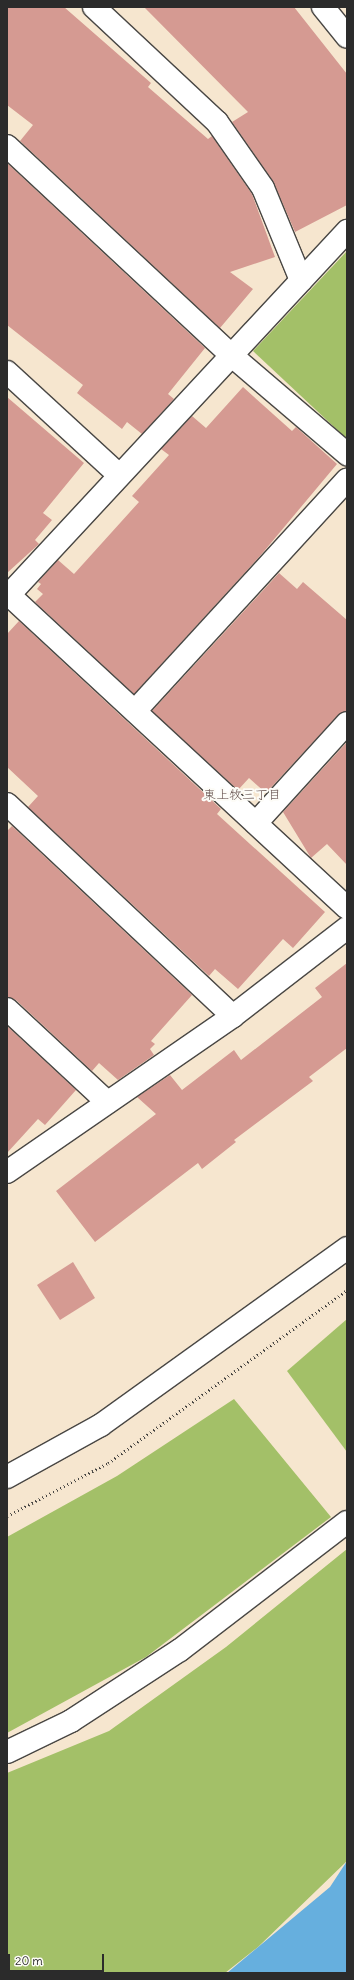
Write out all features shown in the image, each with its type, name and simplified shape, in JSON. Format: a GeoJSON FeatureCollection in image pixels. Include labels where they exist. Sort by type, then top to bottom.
{"type":"FeatureCollection","features":[{"type":"Feature","properties":{"kind":"street"},"geometry":{"type":"LineString","coordinates":[[94,7],[218,122],[263,188],[301,280]]}},
{"type":"Feature","properties":{"kind":"street"},"geometry":{"type":"LineString","coordinates":[[323,7],[347,37]]}},
{"type":"Feature","properties":{"kind":"street"},"geometry":{"type":"LineString","coordinates":[[7,146],[232,355],[347,454]]}},
{"type":"Feature","properties":{"kind":"street"},"geometry":{"type":"LineString","coordinates":[[347,231],[8,595],[347,908]]}},
{"type":"Feature","properties":{"kind":"street"},"geometry":{"type":"LineString","coordinates":[[7,372],[119,475]]}},
{"type":"Feature","properties":{"kind":"street"},"geometry":{"type":"LineString","coordinates":[[135,711],[347,480]]}},
{"type":"Feature","properties":{"kind":"street"},"geometry":{"type":"LineString","coordinates":[[256,823],[347,723]]}},
{"type":"Feature","properties":{"kind":"street"},"geometry":{"type":"LineString","coordinates":[[7,804],[233,1016]]}},
{"type":"Feature","properties":{"kind":"street"},"geometry":{"type":"LineString","coordinates":[[7,1172],[233,1016],[347,928]]}},
{"type":"Feature","properties":{"kind":"street"},"geometry":{"type":"LineString","coordinates":[[7,1009],[107,1102]]}},
{"type":"Feature","properties":{"kind":"street"},"geometry":{"type":"LineString","coordinates":[[7,1477],[100,1425],[347,1248]]}},
{"type":"Feature","properties":{"kind":"street"},"geometry":{"type":"LineString","coordinates":[[7,1752],[71,1721],[180,1650],[347,1522]]}},
{"type":"Feature","properties":{"kind":"path"},"geometry":{"type":"LineString","coordinates":[[7,1516],[108,1463],[347,1290]]}},
{"type":"Feature","properties":{"kind":"green space"},"geometry":{"type":"Polygon","coordinates":[[[347,251],[347,439],[253,351],[347,251]]]}},
{"type":"Feature","properties":{"kind":"green space"},"geometry":{"type":"Polygon","coordinates":[[[347,1319],[347,1452],[287,1371],[347,1319]]]}},
{"type":"Feature","properties":{"kind":"green space"},"geometry":{"type":"Polygon","coordinates":[[[234,1399],[331,1517],[146,1657],[7,1733],[7,1537],[117,1476],[234,1399]]]}},
{"type":"Feature","properties":{"kind":"green space"},"geometry":{"type":"Polygon","coordinates":[[[347,1549],[347,1861],[258,1947],[225,1973],[7,1973],[7,1773],[109,1731],[226,1647],[347,1549]]]}},
{"type":"Feature","properties":{"kind":"water"},"geometry":{"type":"Polygon","coordinates":[[[347,1861],[347,1973],[227,1973],[330,1887],[347,1861]]]}},
{"type":"Feature","properties":{"kind":"building"},"geometry":{"type":"Polygon","coordinates":[[[7,7],[64,7],[151,83],[148,87],[208,139],[212,136],[252,194],[275,257],[230,272],[253,289],[220,328],[20,141],[33,125],[7,105],[7,7]]]}},
{"type":"Feature","properties":{"kind":"building"},"geometry":{"type":"Polygon","coordinates":[[[144,7],[294,7],[347,74],[347,205],[295,232],[273,181],[232,122],[248,112],[144,7]]]}},
{"type":"Feature","properties":{"kind":"building"},"geometry":{"type":"Polygon","coordinates":[[[7,163],[205,348],[168,394],[174,399],[142,434],[127,422],[122,429],[77,393],[83,385],[7,325],[7,163]]]}},
{"type":"Feature","properties":{"kind":"building"},"geometry":{"type":"Polygon","coordinates":[[[243,387],[292,431],[296,427],[337,464],[260,556],[134,694],[35,602],[43,594],[37,589],[41,584],[38,582],[58,560],[74,574],[139,502],[132,496],[169,455],[161,449],[192,416],[206,428],[243,387]]]}},
{"type":"Feature","properties":{"kind":"building"},"geometry":{"type":"Polygon","coordinates":[[[7,397],[84,463],[43,513],[52,520],[35,540],[39,544],[7,573],[7,397]]]}},
{"type":"Feature","properties":{"kind":"building"},"geometry":{"type":"Polygon","coordinates":[[[279,573],[297,589],[303,582],[347,620],[347,711],[338,715],[266,793],[249,778],[238,790],[152,711],[279,573]]]}},
{"type":"Feature","properties":{"kind":"building"},"geometry":{"type":"Polygon","coordinates":[[[19,621],[221,809],[217,814],[325,912],[293,948],[283,939],[238,989],[215,969],[209,976],[28,807],[38,796],[7,767],[7,634],[19,621]]]}},
{"type":"Feature","properties":{"kind":"building"},"geometry":{"type":"Polygon","coordinates":[[[347,742],[347,865],[327,844],[311,858],[283,812],[347,742]]]}},
{"type":"Feature","properties":{"kind":"building"},"geometry":{"type":"Polygon","coordinates":[[[12,826],[192,995],[151,1041],[155,1044],[150,1049],[154,1055],[118,1080],[99,1063],[92,1071],[16,1000],[7,997],[7,831],[12,826]]]}},
{"type":"Feature","properties":{"kind":"building"},"geometry":{"type":"Polygon","coordinates":[[[347,963],[347,1048],[309,1077],[313,1081],[234,1140],[236,1142],[202,1169],[198,1163],[95,1242],[56,1191],[156,1114],[137,1097],[170,1075],[182,1090],[234,1050],[241,1060],[322,997],[315,988],[347,963]]]}},
{"type":"Feature","properties":{"kind":"building"},"geometry":{"type":"Polygon","coordinates":[[[7,1026],[76,1090],[45,1125],[38,1119],[7,1153],[7,1026]]]}},
{"type":"Feature","properties":{"kind":"building"},"geometry":{"type":"Polygon","coordinates":[[[73,1262],[95,1298],[60,1320],[37,1285],[73,1262]]]}},
{"type":"Feature","properties":{"kind":"district","name":"東上牧三丁目"},"geometry":{"type":"Point","coordinates":[242,795]}}]}
